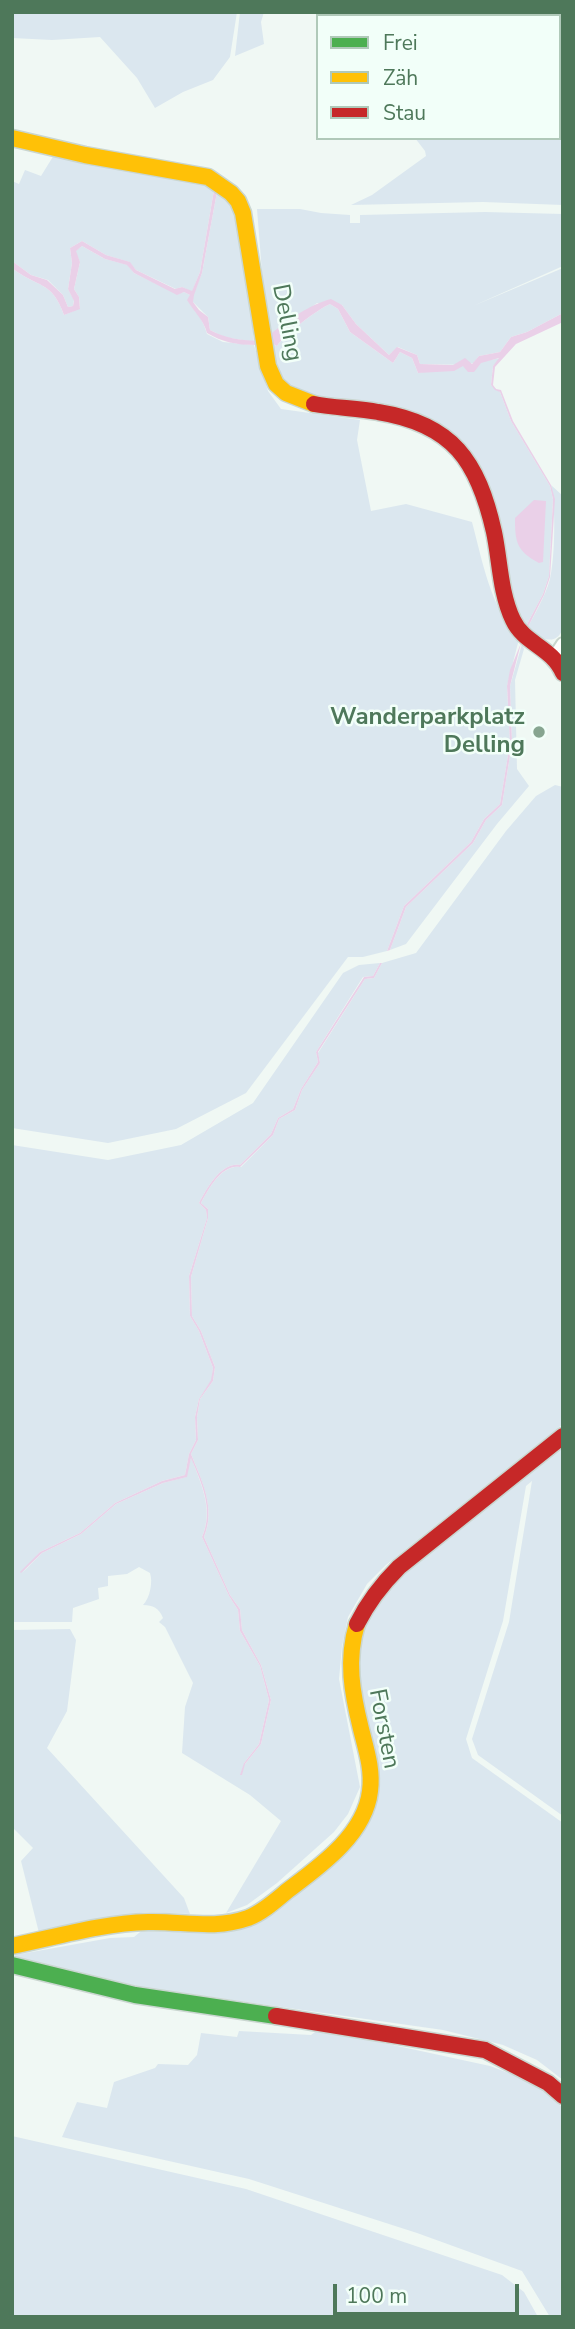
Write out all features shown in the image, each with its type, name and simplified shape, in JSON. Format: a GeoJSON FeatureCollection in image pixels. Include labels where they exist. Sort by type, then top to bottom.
{"type":"FeatureCollection","features":[{"type":"Feature","properties":{"kind":"street","name":"Delling"},"geometry":{"type":"LineString","coordinates":[[12,138],[85,155],[194,173],[222,185],[238,201],[243,213],[262,342],[274,380],[287,393],[306,401],[408,419],[436,430],[450,439],[467,460],[478,481],[496,541],[505,601],[512,619],[521,634],[559,650],[563,673]]}},
{"type":"Feature","properties":{"kind":"street","name":"Forsten"},"geometry":{"type":"LineString","coordinates":[[12,1946],[129,1924],[148,1922],[215,1926],[247,1918],[262,1911],[343,1842],[360,1820],[371,1790],[368,1755],[356,1712],[349,1661],[355,1629],[369,1597],[399,1567],[563,1436]]}},
{"type":"Feature","properties":{"kind":"street"},"geometry":{"type":"LineString","coordinates":[[12,1965],[135,1995],[485,2050],[548,2083],[563,2096]]}},
{"type":"Feature","properties":{"kind":"shaded area"},"geometry":{"type":"Polygon","coordinates":[[[12,12],[237,12],[230,57],[213,80],[183,92],[155,108],[137,78],[100,37],[52,40],[12,38],[12,12]]]}},
{"type":"Feature","properties":{"kind":"shaded area"},"geometry":{"type":"Polygon","coordinates":[[[240,12],[264,12],[261,22],[264,44],[235,56],[240,12]]]}},
{"type":"Feature","properties":{"kind":"shaded area"},"geometry":{"type":"Polygon","coordinates":[[[402,12],[563,12],[563,99],[561,14],[402,12]]]}},
{"type":"Feature","properties":{"kind":"shaded area"},"geometry":{"type":"Polygon","coordinates":[[[561,116],[563,205],[483,202],[351,205],[372,195],[426,156],[417,140],[561,140],[561,116]]]}},
{"type":"Feature","properties":{"kind":"shaded area"},"geometry":{"type":"Polygon","coordinates":[[[54,155],[205,183],[214,190],[200,272],[192,292],[182,287],[176,289],[136,270],[129,262],[106,255],[82,241],[70,248],[72,263],[68,289],[74,300],[73,306],[68,307],[63,295],[48,280],[31,275],[12,261],[12,181],[19,184],[25,170],[41,176],[54,155]]]}},
{"type":"Feature","properties":{"kind":"shaded area"},"geometry":{"type":"Polygon","coordinates":[[[214,190],[217,192],[202,273],[193,302],[208,317],[210,330],[224,336],[270,340],[270,335],[291,319],[331,299],[342,305],[356,324],[389,355],[397,347],[417,355],[420,364],[453,365],[465,358],[472,364],[479,356],[500,352],[511,337],[527,332],[563,313],[563,322],[516,344],[495,367],[493,385],[501,390],[513,421],[551,485],[555,499],[550,577],[527,629],[525,628],[549,576],[553,499],[550,486],[511,421],[500,392],[495,390],[491,385],[493,366],[499,358],[481,363],[474,372],[468,372],[463,366],[454,371],[418,373],[412,358],[400,352],[393,363],[350,332],[338,309],[330,304],[302,323],[277,346],[248,345],[218,339],[207,333],[187,300],[190,295],[184,292],[177,295],[134,273],[127,265],[105,259],[82,246],[76,251],[80,262],[74,289],[79,297],[80,309],[64,315],[49,290],[12,268],[12,261],[31,275],[47,280],[63,295],[68,307],[73,306],[74,301],[68,289],[72,263],[70,248],[82,241],[106,255],[130,262],[136,270],[175,289],[182,287],[192,291],[200,272],[214,190]]]}},
{"type":"Feature","properties":{"kind":"shaded area"},"geometry":{"type":"Polygon","coordinates":[[[217,192],[230,202],[244,237],[254,342],[224,337],[210,330],[208,317],[193,302],[202,273],[217,192]]]}},
{"type":"Feature","properties":{"kind":"shaded area"},"geometry":{"type":"Polygon","coordinates":[[[257,209],[300,209],[350,215],[350,223],[360,223],[360,215],[485,212],[563,214],[563,266],[473,306],[563,268],[563,313],[527,332],[511,337],[500,352],[479,356],[472,365],[420,364],[417,355],[398,347],[389,355],[356,324],[342,305],[317,303],[282,324],[270,340],[266,324],[257,209]]]}},
{"type":"Feature","properties":{"kind":"shaded area"},"geometry":{"type":"Polygon","coordinates":[[[82,246],[105,259],[128,265],[134,273],[177,294],[184,292],[190,295],[207,334],[223,342],[254,345],[268,391],[281,409],[360,420],[357,440],[371,511],[406,504],[472,522],[494,598],[519,639],[507,686],[510,743],[500,804],[484,819],[471,842],[404,906],[387,951],[363,957],[348,957],[246,1093],[176,1129],[108,1143],[12,1128],[12,268],[49,290],[64,315],[80,308],[79,297],[74,289],[80,262],[75,251],[82,246]]]}},
{"type":"Feature","properties":{"kind":"shaded area"},"geometry":{"type":"Polygon","coordinates":[[[330,304],[338,309],[350,332],[393,363],[400,352],[412,358],[418,373],[501,358],[493,366],[491,385],[500,392],[511,421],[550,486],[553,499],[549,576],[525,628],[516,612],[491,498],[473,457],[461,440],[424,418],[374,405],[306,394],[288,384],[280,374],[274,363],[270,343],[277,346],[302,323],[330,304]]]}},
{"type":"Feature","properties":{"kind":"shaded area"},"geometry":{"type":"Polygon","coordinates":[[[551,485],[563,496],[563,628],[556,638],[547,639],[527,629],[545,592],[552,570],[554,518],[551,485]]]}},
{"type":"Feature","properties":{"kind":"shaded area"},"geometry":{"type":"Polygon","coordinates":[[[534,500],[546,501],[543,562],[539,563],[522,550],[516,534],[515,518],[534,500]]]}},
{"type":"Feature","properties":{"kind":"shaded area"},"geometry":{"type":"Polygon","coordinates":[[[521,643],[510,686],[512,743],[502,805],[486,820],[473,843],[406,907],[390,950],[387,951],[404,906],[471,842],[484,819],[500,804],[510,743],[507,686],[510,670],[521,643]]]}},
{"type":"Feature","properties":{"kind":"shaded area"},"geometry":{"type":"Polygon","coordinates":[[[522,644],[524,649],[515,680],[517,769],[529,786],[406,944],[390,950],[406,907],[473,843],[486,820],[502,805],[512,743],[510,686],[522,644]]]}},
{"type":"Feature","properties":{"kind":"shaded area"},"geometry":{"type":"Polygon","coordinates":[[[555,785],[563,787],[563,1424],[386,1565],[367,1584],[348,1617],[339,1679],[360,1787],[348,1814],[334,1832],[277,1883],[247,1905],[226,1913],[281,1821],[250,1795],[182,1753],[185,1707],[193,1683],[165,1627],[159,1622],[163,1618],[160,1612],[143,1605],[150,1590],[150,1573],[139,1567],[127,1574],[108,1576],[108,1586],[98,1588],[99,1599],[73,1608],[72,1622],[12,1622],[12,1145],[108,1160],[181,1145],[253,1103],[343,973],[359,965],[380,963],[373,976],[363,977],[316,1052],[318,1062],[301,1089],[293,1109],[278,1118],[271,1134],[240,1165],[233,1165],[221,1172],[199,1203],[206,1210],[207,1218],[189,1276],[190,1316],[199,1331],[213,1368],[212,1380],[199,1399],[195,1417],[196,1440],[189,1454],[185,1475],[162,1481],[115,1503],[80,1533],[40,1552],[22,1573],[42,1553],[81,1534],[116,1504],[163,1483],[186,1477],[191,1457],[206,1507],[207,1516],[202,1537],[229,1596],[238,1610],[240,1631],[260,1666],[269,1700],[259,1744],[245,1764],[261,1744],[271,1700],[261,1665],[242,1630],[240,1609],[230,1595],[204,1537],[209,1516],[208,1506],[203,1485],[191,1454],[198,1440],[197,1417],[200,1399],[213,1381],[215,1367],[201,1331],[192,1316],[191,1277],[208,1218],[208,1209],[201,1203],[222,1173],[234,1167],[241,1167],[273,1135],[279,1119],[295,1110],[302,1090],[320,1063],[318,1053],[365,979],[374,978],[382,963],[416,953],[506,831],[536,796],[555,785]]]}},
{"type":"Feature","properties":{"kind":"shaded area"},"geometry":{"type":"Polygon","coordinates":[[[380,963],[374,978],[365,979],[318,1052],[320,1063],[302,1090],[295,1110],[279,1119],[273,1135],[240,1167],[227,1169],[222,1173],[201,1203],[208,1209],[208,1218],[191,1277],[192,1316],[201,1331],[215,1367],[213,1381],[200,1399],[197,1417],[198,1440],[191,1454],[208,1505],[209,1516],[204,1537],[230,1595],[240,1609],[242,1630],[261,1665],[271,1700],[261,1744],[240,1775],[244,1763],[259,1744],[269,1700],[260,1666],[240,1631],[238,1610],[229,1596],[202,1537],[207,1507],[191,1458],[187,1477],[163,1483],[116,1504],[81,1534],[42,1553],[20,1572],[40,1552],[80,1533],[115,1503],[162,1481],[185,1475],[189,1454],[196,1440],[195,1417],[199,1399],[211,1380],[213,1368],[199,1331],[190,1316],[189,1276],[207,1218],[206,1210],[199,1203],[210,1184],[221,1172],[233,1165],[240,1165],[271,1134],[278,1118],[293,1109],[301,1089],[318,1062],[316,1052],[364,977],[373,976],[380,963]]]}},
{"type":"Feature","properties":{"kind":"shaded area"},"geometry":{"type":"Polygon","coordinates":[[[563,1442],[563,1816],[478,1755],[472,1739],[509,1622],[532,1481],[526,1486],[503,1621],[466,1739],[472,1758],[563,1823],[563,2080],[537,2060],[503,2045],[443,2030],[141,1987],[14,1958],[15,1955],[110,1938],[134,1937],[145,1928],[232,1926],[365,1821],[355,1646],[381,1589],[563,1442]]]}},
{"type":"Feature","properties":{"kind":"shaded area"},"geometry":{"type":"Polygon","coordinates":[[[70,1629],[76,1640],[67,1711],[47,1748],[184,1898],[190,1914],[147,1912],[104,1918],[39,1933],[21,1861],[33,1848],[12,1827],[12,1630],[70,1629]]]}},
{"type":"Feature","properties":{"kind":"shaded area"},"geometry":{"type":"Polygon","coordinates":[[[319,2029],[490,2066],[539,2087],[563,2108],[563,2317],[550,2317],[522,2271],[417,2233],[249,2179],[62,2137],[77,2102],[107,2108],[114,2082],[155,2068],[158,2064],[188,2065],[197,2055],[201,2033],[237,2037],[239,2031],[311,2035],[319,2029]]]}},
{"type":"Feature","properties":{"kind":"shaded area"},"geometry":{"type":"Polygon","coordinates":[[[12,2136],[246,2189],[502,2275],[524,2292],[538,2317],[12,2317],[12,2136]]]}},
{"type":"Feature","properties":{"kind":"traffic: fast"},"geometry":{"type":"LineString","coordinates":[[12,1965],[135,1995],[276,2016]]}},
{"type":"Feature","properties":{"kind":"traffic: slow"},"geometry":{"type":"LineString","coordinates":[[12,138],[85,155],[208,177],[231,193],[243,213],[268,366],[276,384],[286,393],[314,404]]}},
{"type":"Feature","properties":{"kind":"traffic: slow"},"geometry":{"type":"LineString","coordinates":[[12,1946],[131,1923],[235,1922],[264,1909],[339,1848],[359,1822],[366,1807],[371,1783],[352,1676],[352,1651],[357,1624]]}},
{"type":"Feature","properties":{"kind":"traffic: jam"},"geometry":{"type":"LineString","coordinates":[[314,404],[404,418],[426,426],[458,450],[480,485],[494,532],[503,588],[513,620],[524,635],[552,657],[563,673]]}},
{"type":"Feature","properties":{"kind":"traffic: jam"},"geometry":{"type":"LineString","coordinates":[[357,1624],[375,1594],[399,1567],[563,1436]]}},
{"type":"Feature","properties":{"kind":"traffic: jam"},"geometry":{"type":"LineString","coordinates":[[276,2016],[485,2050],[548,2083],[563,2096]]}},
{"type":"Feature","properties":{"kind":"place","name":"Wanderparkplatz Delling"},"geometry":{"type":"Point","coordinates":[539,732]}}]}
